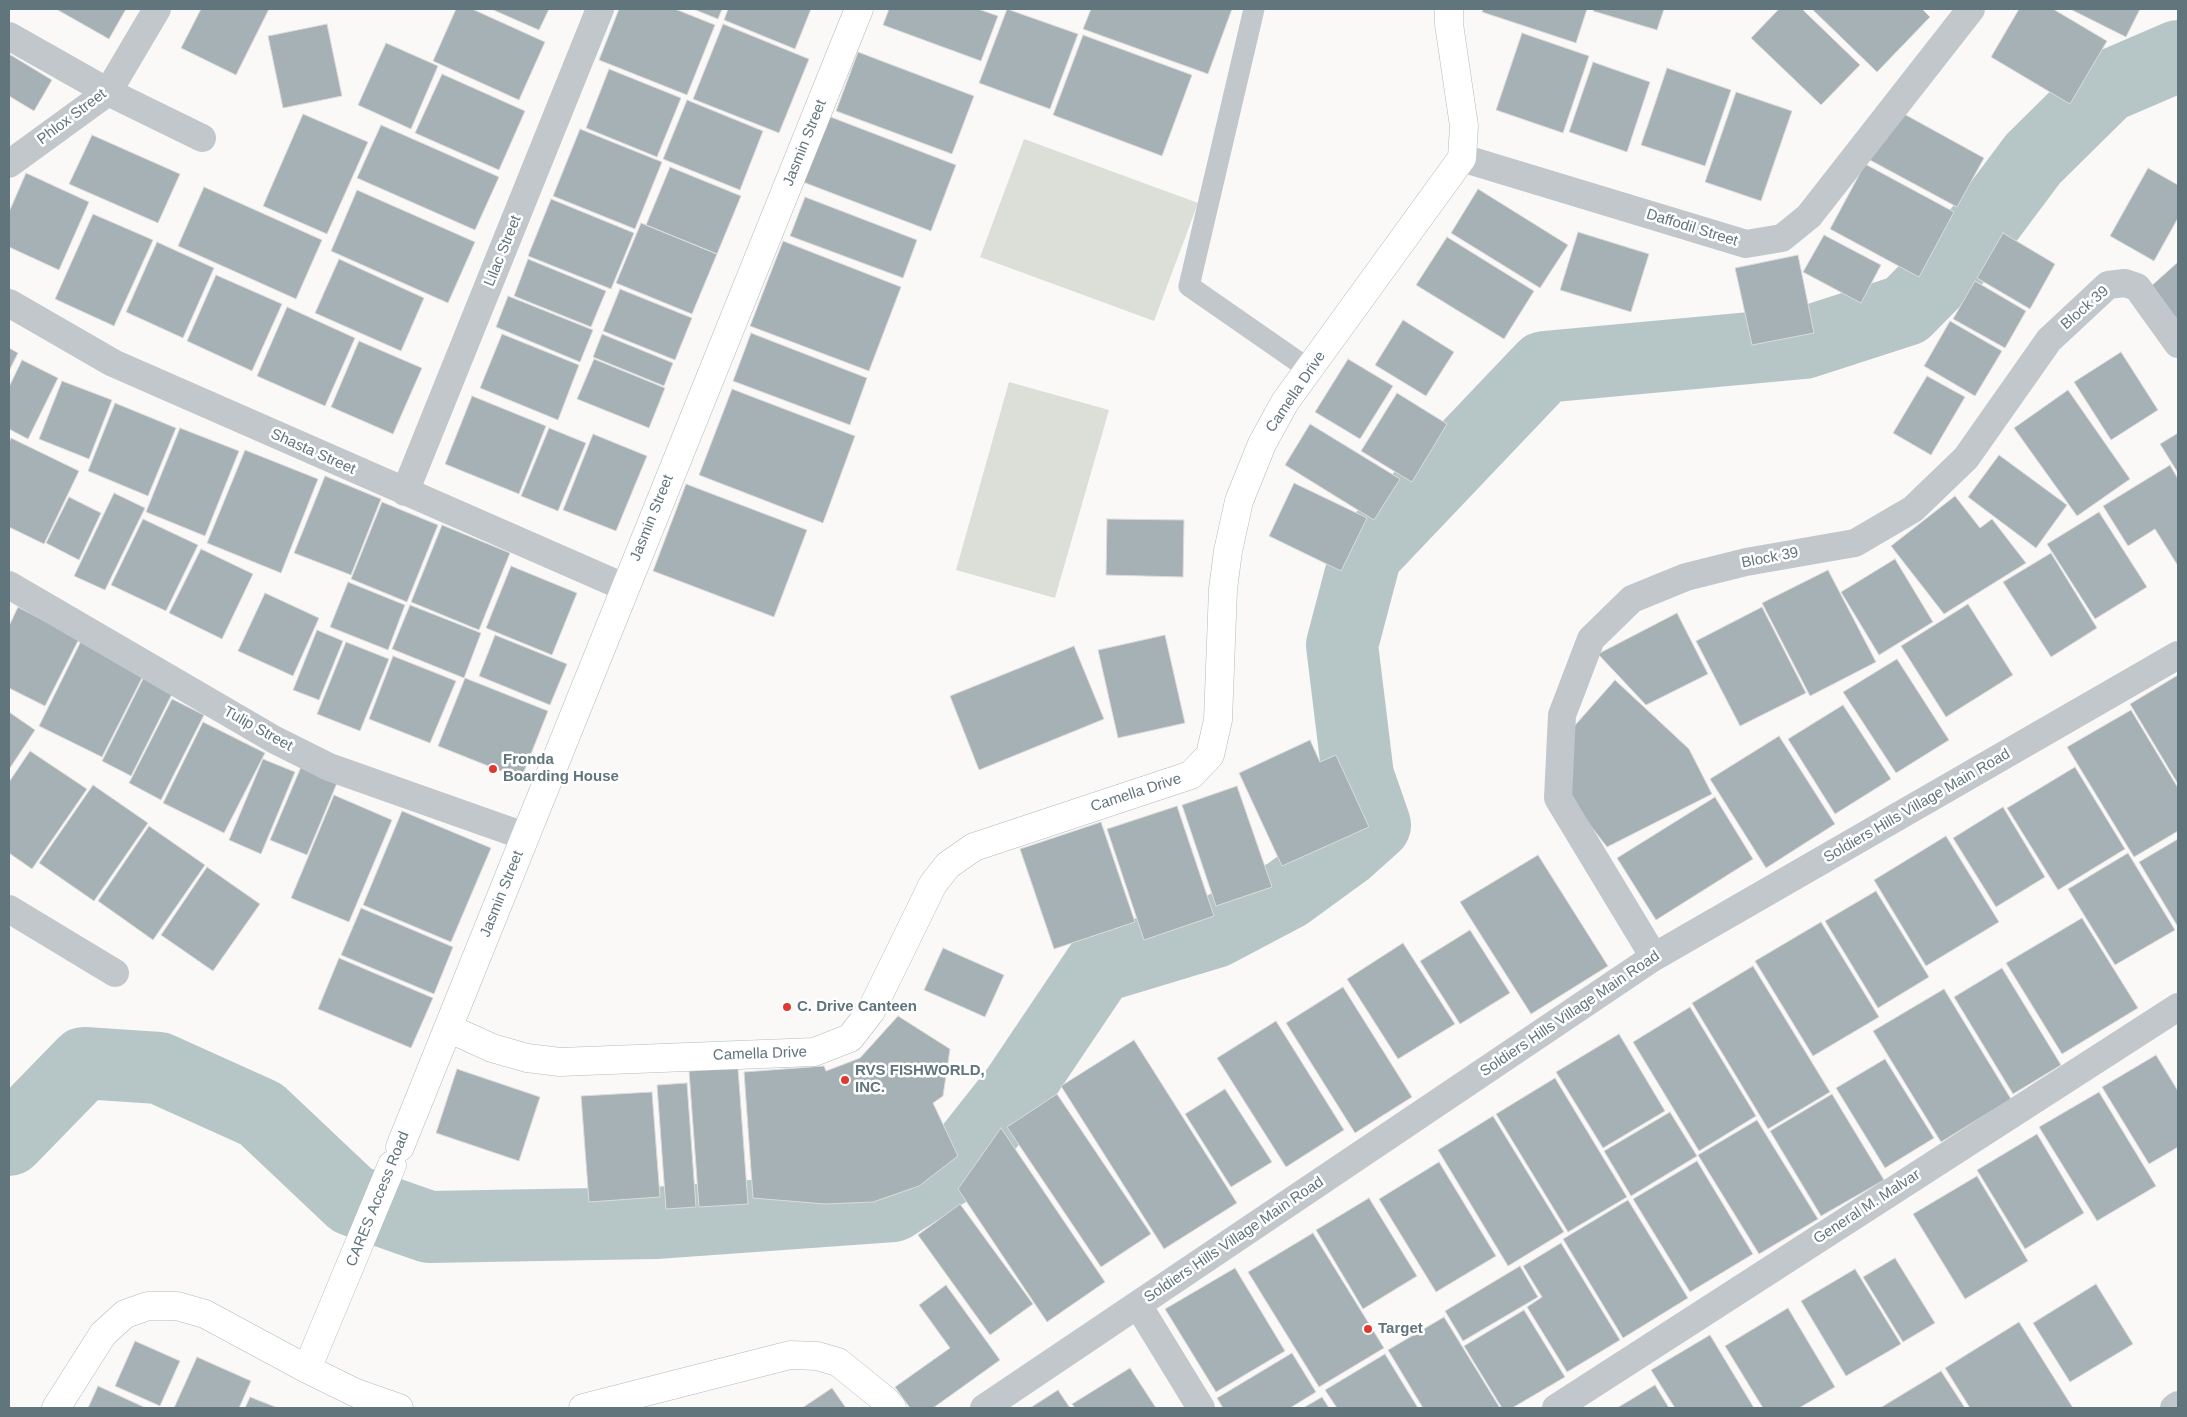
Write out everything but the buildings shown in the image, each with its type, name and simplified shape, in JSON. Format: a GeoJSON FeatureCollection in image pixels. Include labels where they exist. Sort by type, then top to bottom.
{"type":"FeatureCollection","features":[{"type":"Feature","properties":{"kind":"street","name":"Phlox Street"},"geometry":{"type":"LineString","coordinates":[[9,164],[108,92],[157,9]]}},
{"type":"Feature","properties":{"kind":"street","name":"Lilac Street"},"geometry":{"type":"LineString","coordinates":[[406,492],[600,9]]}},
{"type":"Feature","properties":{"kind":"street","name":"Jasmin Street"},"geometry":{"type":"LineString","coordinates":[[448,1028],[624,587],[859,9]]}},
{"type":"Feature","properties":{"kind":"street"},"geometry":{"type":"LineString","coordinates":[[1449,9],[1449,24],[1464,126],[1462,158]]}},
{"type":"Feature","properties":{"kind":"street","name":"Daffodil Street"},"geometry":{"type":"LineString","coordinates":[[1462,158],[1746,244],[1782,238],[1809,216],[1970,9]]}},
{"type":"Feature","properties":{"kind":"street"},"geometry":{"type":"LineString","coordinates":[[9,36],[108,92],[202,138]]}},
{"type":"Feature","properties":{"kind":"street","name":"Camella Drive"},"geometry":{"type":"LineString","coordinates":[[448,1028],[492,1048],[528,1058],[560,1062],[814,1052],[850,1038],[871,1011],[933,884],[948,866],[974,847],[1191,775],[1210,755],[1218,720],[1222,589],[1238,500],[1262,444],[1285,402],[1462,158]]}},
{"type":"Feature","properties":{"kind":"street","name":"Block 39"},"geometry":{"type":"LineString","coordinates":[[1654,957],[1558,798],[1562,715],[1591,640],[1632,599],[1686,577],[1746,562],[1855,543],[1913,508],[1966,458],[2049,340],[2108,285],[2125,283],[2137,287],[2178,344]]}},
{"type":"Feature","properties":{"kind":"street","name":"Shasta Street"},"geometry":{"type":"LineString","coordinates":[[9,303],[113,363],[624,587]]}},
{"type":"Feature","properties":{"kind":"street","name":"Tulip Street"},"geometry":{"type":"LineString","coordinates":[[9,585],[275,740],[329,767],[524,836]]}},
{"type":"Feature","properties":{"kind":"street","name":"Soldiers Hills Village Main Road"},"geometry":{"type":"LineString","coordinates":[[984,1408],[1654,957],[2178,655]]}},
{"type":"Feature","properties":{"kind":"street"},"geometry":{"type":"LineString","coordinates":[[9,909],[115,973]]}},
{"type":"Feature","properties":{"kind":"street","name":"General M. Malvar"},"geometry":{"type":"LineString","coordinates":[[1556,1408],[2178,1006]]}},
{"type":"Feature","properties":{"kind":"street","name":"CARES Access Road"},"geometry":{"type":"LineString","coordinates":[[307,1369],[448,1028]]}},
{"type":"Feature","properties":{"kind":"street"},"geometry":{"type":"LineString","coordinates":[[1138,1305],[1201,1408]]}},
{"type":"Feature","properties":{"kind":"street"},"geometry":{"type":"LineString","coordinates":[[56,1408],[103,1334],[125,1314],[148,1306],[177,1306],[205,1314],[356,1393],[399,1408]]}},
{"type":"Feature","properties":{"kind":"street"},"geometry":{"type":"LineString","coordinates":[[582,1408],[790,1355],[817,1356],[838,1362],[886,1400],[892,1408]]}},
{"type":"Feature","properties":{"kind":"street"},"geometry":{"type":"LineString","coordinates":[[2174,1408],[2178,1406]]}},
{"type":"Feature","properties":{"kind":"lane"},"geometry":{"type":"LineString","coordinates":[[1254,9],[1189,286],[1310,370]]}},
{"type":"Feature","properties":{"kind":"shaded area"},"geometry":{"type":"Polygon","coordinates":[[[1024,139],[1198,203],[1154,321],[980,257],[1024,139]]]}},
{"type":"Feature","properties":{"kind":"shaded area"},"geometry":{"type":"Polygon","coordinates":[[[1009,382],[1109,410],[1055,598],[956,570],[1009,382]]]}},
{"type":"Feature","properties":{"kind":"waterway"},"geometry":{"type":"LineString","coordinates":[[9,1140],[84,1063],[159,1068],[261,1114],[352,1200],[429,1227],[655,1223],[893,1206],[957,1165],[1017,1089],[1099,967],[1215,932],[1287,894],[1346,851],[1375,825],[1358,776],[1342,645],[1366,554],[1544,367],[1804,343],[1906,310],[1965,250],[2033,159],[2106,87],[2178,56]]}},
{"type":"Feature","properties":{"kind":"place","name":"Fronda Boarding House"},"geometry":{"type":"Point","coordinates":[493,769]}},
{"type":"Feature","properties":{"kind":"place","name":"C. Drive Canteen"},"geometry":{"type":"Point","coordinates":[787,1007]}},
{"type":"Feature","properties":{"kind":"place","name":"RVS FISHWORLD, INC."},"geometry":{"type":"Point","coordinates":[845,1080]}},
{"type":"Feature","properties":{"kind":"place","name":"Target"},"geometry":{"type":"Point","coordinates":[1368,1329]}}]}
